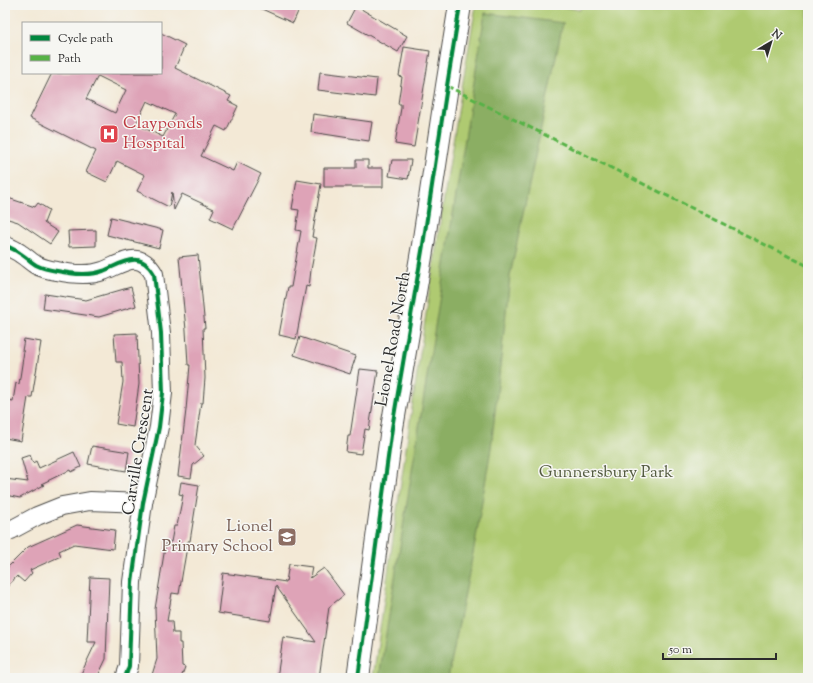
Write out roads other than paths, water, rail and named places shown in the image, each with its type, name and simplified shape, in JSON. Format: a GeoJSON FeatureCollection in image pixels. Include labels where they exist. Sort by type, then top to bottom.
{"type":"FeatureCollection","features":[{"type":"Feature","properties":{"kind":"street","name":"Lionel Road North"},"geometry":{"type":"LineString","coordinates":[[358,678],[392,428],[423,245],[460,5]]}},
{"type":"Feature","properties":{"kind":"street","name":"Carville Crescent"},"geometry":{"type":"LineString","coordinates":[[5,245],[20,253],[36,266],[57,271],[85,274],[102,271],[126,260],[135,260],[150,267],[154,274],[161,333],[164,393],[159,427],[143,503],[132,582],[129,666],[125,678]]}},
{"type":"Feature","properties":{"kind":"street"},"geometry":{"type":"LineString","coordinates":[[5,530],[11,530],[37,516],[69,505],[90,501],[143,503]]}},
{"type":"Feature","properties":{"kind":"place","name":"Clayponds Hospital"},"geometry":{"type":"Point","coordinates":[109,134]}},
{"type":"Feature","properties":{"kind":"place","name":"Lionel Primary School"},"geometry":{"type":"Point","coordinates":[287,537]}},
{"type":"Feature","properties":{"kind":"park label","name":"Gunnersbury Park"},"geometry":{"type":"Point","coordinates":[606,473]}}]}
